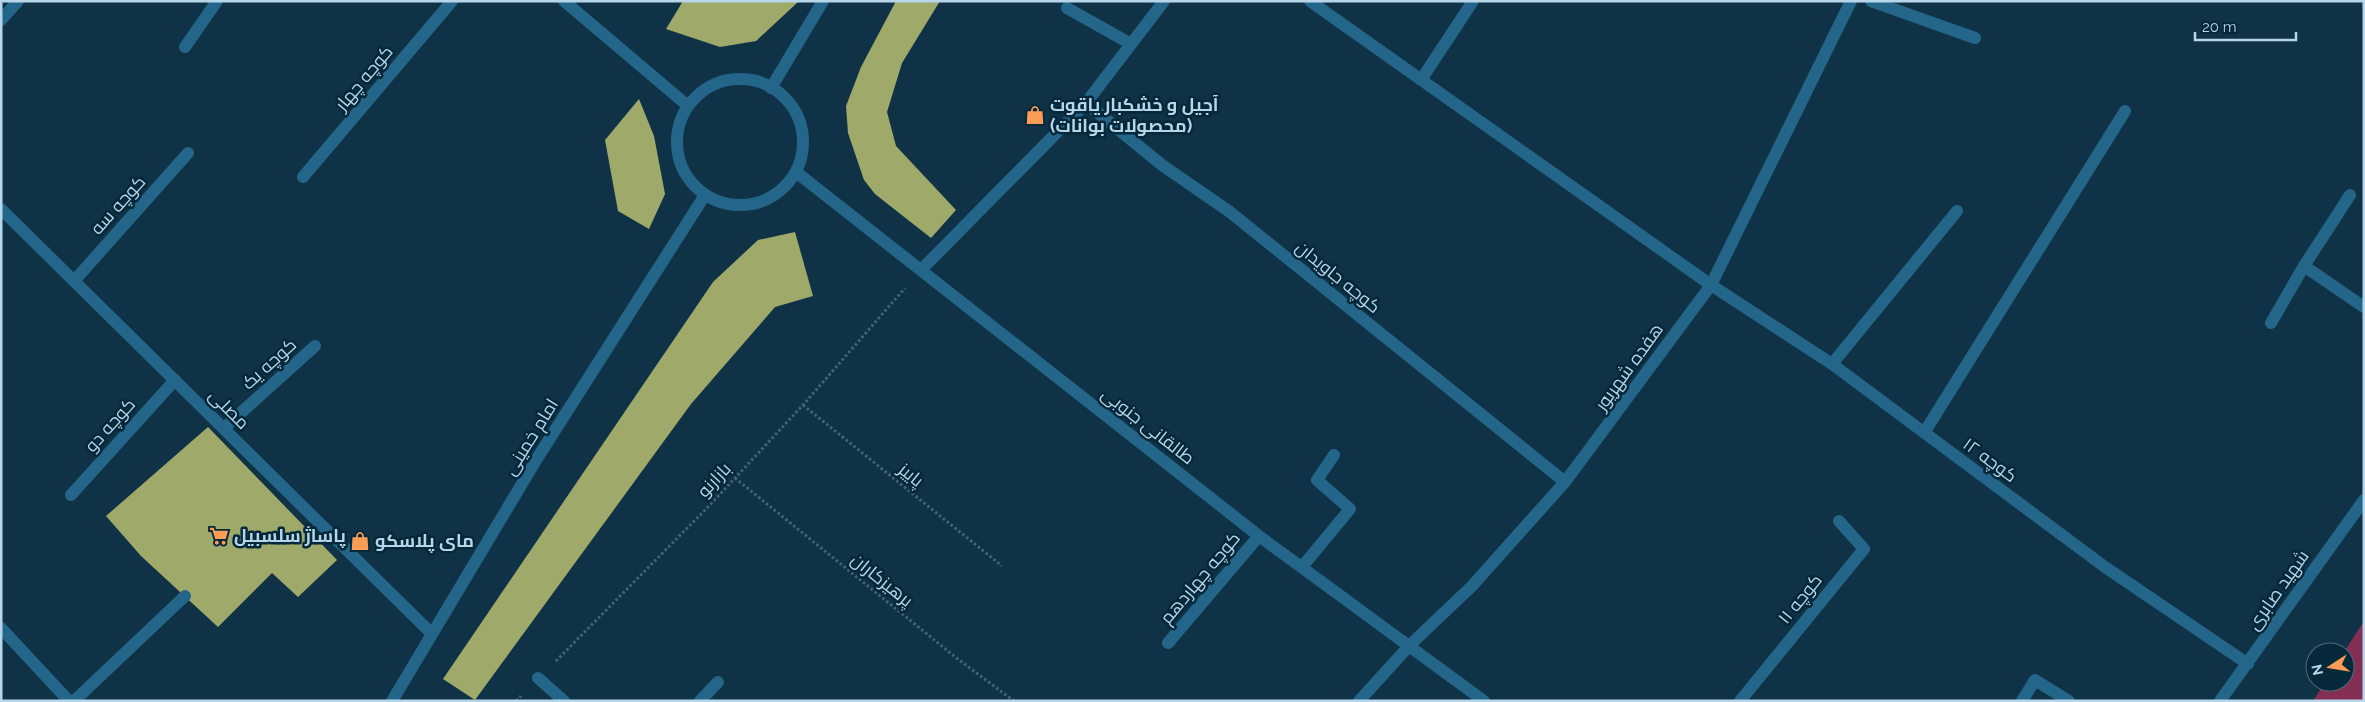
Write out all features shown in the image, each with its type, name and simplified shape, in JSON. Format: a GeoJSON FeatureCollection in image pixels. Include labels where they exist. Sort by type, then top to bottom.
{"type":"FeatureCollection","features":[{"type":"Feature","properties":{"kind":"street"},"geometry":{"type":"LineString","coordinates":[[1,20],[18,1]]}},
{"type":"Feature","properties":{"kind":"street"},"geometry":{"type":"LineString","coordinates":[[185,47],[217,1]]}},
{"type":"Feature","properties":{"kind":"street","name":"کوچه چهار"},"geometry":{"type":"LineString","coordinates":[[302,178],[452,1]]}},
{"type":"Feature","properties":{"kind":"street"},"geometry":{"type":"LineString","coordinates":[[564,1],[688,106]]}},
{"type":"Feature","properties":{"kind":"street"},"geometry":{"type":"LineString","coordinates":[[772,88],[823,1]]}},
{"type":"Feature","properties":{"kind":"street"},"geometry":{"type":"LineString","coordinates":[[922,269],[1086,103],[1164,1]]}},
{"type":"Feature","properties":{"kind":"street","name":"کوچه ۱۲"},"geometry":{"type":"LineString","coordinates":[[1310,1],[1711,285],[1832,364],[2105,566],[2248,664]]}},
{"type":"Feature","properties":{"kind":"street"},"geometry":{"type":"LineString","coordinates":[[1421,80],[1474,1]]}},
{"type":"Feature","properties":{"kind":"street","name":"هفده شهریور"},"geometry":{"type":"LineString","coordinates":[[1359,701],[1410,645],[1472,586],[1565,482],[1711,285],[1851,1]]}},
{"type":"Feature","properties":{"kind":"street"},"geometry":{"type":"LineString","coordinates":[[1871,1],[1975,38]]}},
{"type":"Feature","properties":{"kind":"street"},"geometry":{"type":"LineString","coordinates":[[1067,8],[1131,44]]}},
{"type":"Feature","properties":{"kind":"street"},"geometry":{"type":"LineString","coordinates":[[735,79],[754,80],[772,88],[787,100],[797,116],[803,134],[802,153],[796,172],[783,188],[766,200],[745,205],[725,203],[705,195],[691,182],[681,165],[677,146],[679,126],[688,106],[700,94],[716,84],[735,79]]}},
{"type":"Feature","properties":{"kind":"street","name":"کوچه جاویدان"},"geometry":{"type":"LineString","coordinates":[[1086,103],[1162,165],[1237,218],[1565,482]]}},
{"type":"Feature","properties":{"kind":"street"},"geometry":{"type":"LineString","coordinates":[[1924,433],[2125,111]]}},
{"type":"Feature","properties":{"kind":"street","name":"کوچه سه"},"geometry":{"type":"LineString","coordinates":[[74,281],[188,153]]}},
{"type":"Feature","properties":{"kind":"street","name":"طالقانی جنوبی"},"geometry":{"type":"LineString","coordinates":[[796,172],[922,269],[1259,536],[1484,701]]}},
{"type":"Feature","properties":{"kind":"street","name":"امام خمینی"},"geometry":{"type":"LineString","coordinates":[[392,701],[538,456],[705,195]]}},
{"type":"Feature","properties":{"kind":"street"},"geometry":{"type":"LineString","coordinates":[[2271,322],[2304,266],[2350,195]]}},
{"type":"Feature","properties":{"kind":"street","name":"مصلی"},"geometry":{"type":"LineString","coordinates":[[1,209],[432,634]]}},
{"type":"Feature","properties":{"kind":"street"},"geometry":{"type":"LineString","coordinates":[[1832,364],[1957,211]]}},
{"type":"Feature","properties":{"kind":"street"},"geometry":{"type":"LineString","coordinates":[[2304,266],[2364,307]]}},
{"type":"Feature","properties":{"kind":"street","name":"کوچه یک"},"geometry":{"type":"LineString","coordinates":[[224,428],[315,346]]}},
{"type":"Feature","properties":{"kind":"street","name":"کوچه دو"},"geometry":{"type":"LineString","coordinates":[[71,495],[175,380]]}},
{"type":"Feature","properties":{"kind":"street"},"geometry":{"type":"LineString","coordinates":[[1302,567],[1350,510],[1317,480],[1334,456]]}},
{"type":"Feature","properties":{"kind":"street","name":"شهید صابری"},"geometry":{"type":"LineString","coordinates":[[2220,701],[2364,500]]}},
{"type":"Feature","properties":{"kind":"street","name":"کوچه ۱۱"},"geometry":{"type":"LineString","coordinates":[[1740,701],[1864,548],[1839,521]]}},
{"type":"Feature","properties":{"kind":"street","name":"کوچه چهاردهم"},"geometry":{"type":"LineString","coordinates":[[1168,644],[1259,536]]}},
{"type":"Feature","properties":{"kind":"street"},"geometry":{"type":"LineString","coordinates":[[74,701],[185,596]]}},
{"type":"Feature","properties":{"kind":"street"},"geometry":{"type":"LineString","coordinates":[[1,628],[69,701]]}},
{"type":"Feature","properties":{"kind":"street"},"geometry":{"type":"LineString","coordinates":[[538,678],[564,701]]}},
{"type":"Feature","properties":{"kind":"street"},"geometry":{"type":"LineString","coordinates":[[2022,701],[2035,680],[2069,701]]}},
{"type":"Feature","properties":{"kind":"street"},"geometry":{"type":"LineString","coordinates":[[700,701],[718,682]]}},
{"type":"Feature","properties":{"kind":"path","name":"بازارنو"},"geometry":{"type":"LineString","coordinates":[[516,701],[735,478],[803,405],[922,269]]}},
{"type":"Feature","properties":{"kind":"path","name":"پاییز"},"geometry":{"type":"LineString","coordinates":[[803,405],[1002,566]]}},
{"type":"Feature","properties":{"kind":"path","name":"پرهیزکاران"},"geometry":{"type":"LineString","coordinates":[[735,478],[959,660],[1014,701]]}},
{"type":"Feature","properties":{"kind":"shaded area"},"geometry":{"type":"Polygon","coordinates":[[[2364,621],[2364,701],[2313,701],[2319,692],[2355,692],[2355,642],[2350,642],[2364,621]]]}},
{"type":"Feature","properties":{"kind":"building"},"geometry":{"type":"Polygon","coordinates":[[[683,1],[799,1],[756,41],[720,47],[666,29],[683,1]]]}},
{"type":"Feature","properties":{"kind":"building"},"geometry":{"type":"Polygon","coordinates":[[[896,1],[940,1],[902,63],[887,112],[896,146],[956,210],[931,238],[875,194],[864,180],[848,133],[846,106],[861,67],[896,1]]]}},
{"type":"Feature","properties":{"kind":"building"},"geometry":{"type":"Polygon","coordinates":[[[639,99],[654,136],[665,194],[649,229],[618,211],[605,140],[639,99]]]}},
{"type":"Feature","properties":{"kind":"building"},"geometry":{"type":"Polygon","coordinates":[[[795,232],[813,296],[775,307],[691,404],[475,700],[443,679],[713,282],[758,240],[795,232]]]}},
{"type":"Feature","properties":{"kind":"building","name":"پاساژ سلسبیل"},"geometry":{"type":"Polygon","coordinates":[[[208,427],[337,560],[298,597],[272,573],[218,627],[141,556],[106,516],[208,427]]]}},
{"type":"Feature","properties":{"kind":"place","name":"آجیل و خشکبار یاقوت (محصولات بوانات)"},"geometry":{"type":"Point","coordinates":[1035,115]}},
{"type":"Feature","properties":{"kind":"place","name":"پاساژ سلسبیل"},"geometry":{"type":"Point","coordinates":[219,536]}},
{"type":"Feature","properties":{"kind":"place","name":"مای پلاسکو"},"geometry":{"type":"Point","coordinates":[360,541]}}]}
